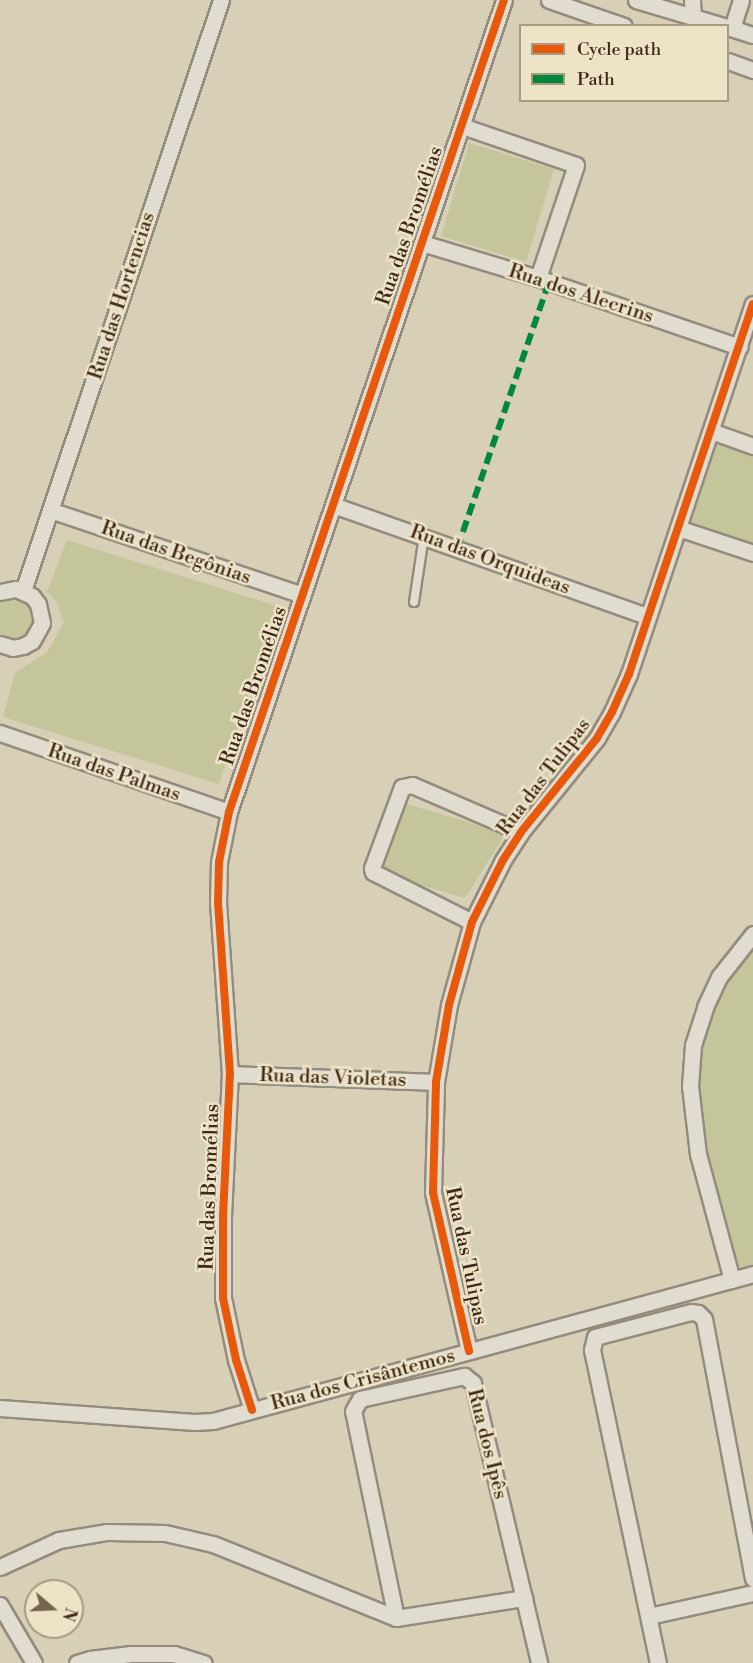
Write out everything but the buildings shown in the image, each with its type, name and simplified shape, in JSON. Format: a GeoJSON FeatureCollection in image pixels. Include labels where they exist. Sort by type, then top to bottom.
{"type":"FeatureCollection","features":[{"type":"Feature","properties":{"kind":"street","name":"Rua das Hortencias"},"geometry":{"type":"LineString","coordinates":[[23,591],[221,0]]}},
{"type":"Feature","properties":{"kind":"street","name":"Rua das Bromélias"},"geometry":{"type":"LineString","coordinates":[[252,1410],[236,1360],[223,1298],[223,1216],[230,1074],[218,903],[219,862],[228,812],[504,0]]}},
{"type":"Feature","properties":{"kind":"street"},"geometry":{"type":"LineString","coordinates":[[549,0],[618,24]]}},
{"type":"Feature","properties":{"kind":"street"},"geometry":{"type":"LineString","coordinates":[[636,0],[717,24]]}},
{"type":"Feature","properties":{"kind":"street"},"geometry":{"type":"LineString","coordinates":[[692,0],[693,17]]}},
{"type":"Feature","properties":{"kind":"street"},"geometry":{"type":"LineString","coordinates":[[729,24],[741,0]]}},
{"type":"Feature","properties":{"kind":"street"},"geometry":{"type":"LineString","coordinates":[[729,28],[753,35]]}},
{"type":"Feature","properties":{"kind":"street"},"geometry":{"type":"LineString","coordinates":[[729,61],[753,70]]}},
{"type":"Feature","properties":{"kind":"street"},"geometry":{"type":"LineString","coordinates":[[462,126],[576,165],[538,278]]}},
{"type":"Feature","properties":{"kind":"street","name":"Rua dos Alecrins"},"geometry":{"type":"LineString","coordinates":[[422,243],[538,278],[739,347]]}},
{"type":"Feature","properties":{"kind":"street","name":"Rua das Tulipas"},"geometry":{"type":"LineString","coordinates":[[469,1351],[434,1192],[436,1082],[449,1005],[472,922],[503,860],[521,832],[597,738],[629,674],[753,304]]}},
{"type":"Feature","properties":{"kind":"street"},"geometry":{"type":"LineString","coordinates":[[711,431],[753,446]]}},
{"type":"Feature","properties":{"kind":"street","name":"Rua das Orquideas"},"geometry":{"type":"LineString","coordinates":[[333,505],[647,616]]}},
{"type":"Feature","properties":{"kind":"street","name":"Rua das Begônias"},"geometry":{"type":"LineString","coordinates":[[50,510],[302,595]]}},
{"type":"Feature","properties":{"kind":"street"},"geometry":{"type":"LineString","coordinates":[[678,528],[753,553]]}},
{"type":"Feature","properties":{"kind":"street"},"geometry":{"type":"LineString","coordinates":[[0,592],[23,591],[38,604],[42,624],[32,641],[23,646],[1,649]]}},
{"type":"Feature","properties":{"kind":"street","name":"Rua das Palmas"},"geometry":{"type":"LineString","coordinates":[[0,733],[228,812]]}},
{"type":"Feature","properties":{"kind":"street"},"geometry":{"type":"LineString","coordinates":[[472,922],[373,872],[372,868],[402,787],[412,785],[521,832]]}},
{"type":"Feature","properties":{"kind":"street"},"geometry":{"type":"LineString","coordinates":[[732,1280],[698,1154],[690,1086],[693,1045],[705,1007],[719,976],[753,934]]}},
{"type":"Feature","properties":{"kind":"street","name":"Rua das Violetas"},"geometry":{"type":"LineString","coordinates":[[230,1074],[436,1082]]}},
{"type":"Feature","properties":{"kind":"street","name":"Rua dos Crisântemos"},"geometry":{"type":"LineString","coordinates":[[0,1408],[194,1422],[213,1421],[753,1274]]}},
{"type":"Feature","properties":{"kind":"street"},"geometry":{"type":"LineString","coordinates":[[658,1663],[592,1350],[595,1338],[691,1312],[698,1313],[704,1319],[753,1578]]}},
{"type":"Feature","properties":{"kind":"street","name":"Rua dos Ipês"},"geometry":{"type":"LineString","coordinates":[[396,1618],[353,1411],[360,1399],[460,1376],[473,1383],[538,1663]]}},
{"type":"Feature","properties":{"kind":"street"},"geometry":{"type":"LineString","coordinates":[[0,1567],[59,1540],[107,1533],[165,1533],[213,1544],[396,1618],[524,1598]]}},
{"type":"Feature","properties":{"kind":"street"},"geometry":{"type":"LineString","coordinates":[[649,1616],[753,1593]]}},
{"type":"Feature","properties":{"kind":"street"},"geometry":{"type":"LineString","coordinates":[[0,1605],[34,1663]]}},
{"type":"Feature","properties":{"kind":"street"},"geometry":{"type":"LineString","coordinates":[[77,1663],[90,1659],[131,1654],[174,1654],[204,1663]]}},
{"type":"Feature","properties":{"kind":"lane"},"geometry":{"type":"LineString","coordinates":[[414,602],[424,536]]}},
{"type":"Feature","properties":{"kind":"green space"},"geometry":{"type":"Polygon","coordinates":[[[469,143],[554,169],[526,262],[441,236],[469,143]]]}},
{"type":"Feature","properties":{"kind":"green space"},"geometry":{"type":"Polygon","coordinates":[[[716,443],[753,456],[753,543],[690,522],[716,443]]]}},
{"type":"Feature","properties":{"kind":"green space"},"geometry":{"type":"Polygon","coordinates":[[[67,540],[277,606],[219,784],[3,717],[15,673],[47,652],[64,622],[56,601],[47,592],[67,540]]]}},
{"type":"Feature","properties":{"kind":"green space"},"geometry":{"type":"Polygon","coordinates":[[[10,596],[24,598],[33,608],[36,622],[29,635],[16,641],[0,637],[0,600],[10,596]]]}},
{"type":"Feature","properties":{"kind":"green space"},"geometry":{"type":"Polygon","coordinates":[[[403,803],[506,833],[465,898],[380,873],[403,803]]]}},
{"type":"Feature","properties":{"kind":"green space"},"geometry":{"type":"Polygon","coordinates":[[[753,945],[753,1268],[749,1269],[735,1264],[705,1151],[698,1085],[702,1043],[712,1010],[726,981],[753,945]]]}},
{"type":"Feature","properties":{"kind":"marked path"},"geometry":{"type":"LineString","coordinates":[[457,549],[549,282]]}},
{"type":"Feature","properties":{"kind":"cycle path"},"geometry":{"type":"LineString","coordinates":[[252,1410],[236,1360],[223,1298],[223,1216],[230,1074],[218,903],[219,862],[229,812],[504,0]]}},
{"type":"Feature","properties":{"kind":"cycle path"},"geometry":{"type":"LineString","coordinates":[[469,1351],[433,1192],[436,1082],[449,1005],[472,922],[503,860],[521,832],[597,738],[629,674],[753,304]]}}]}
